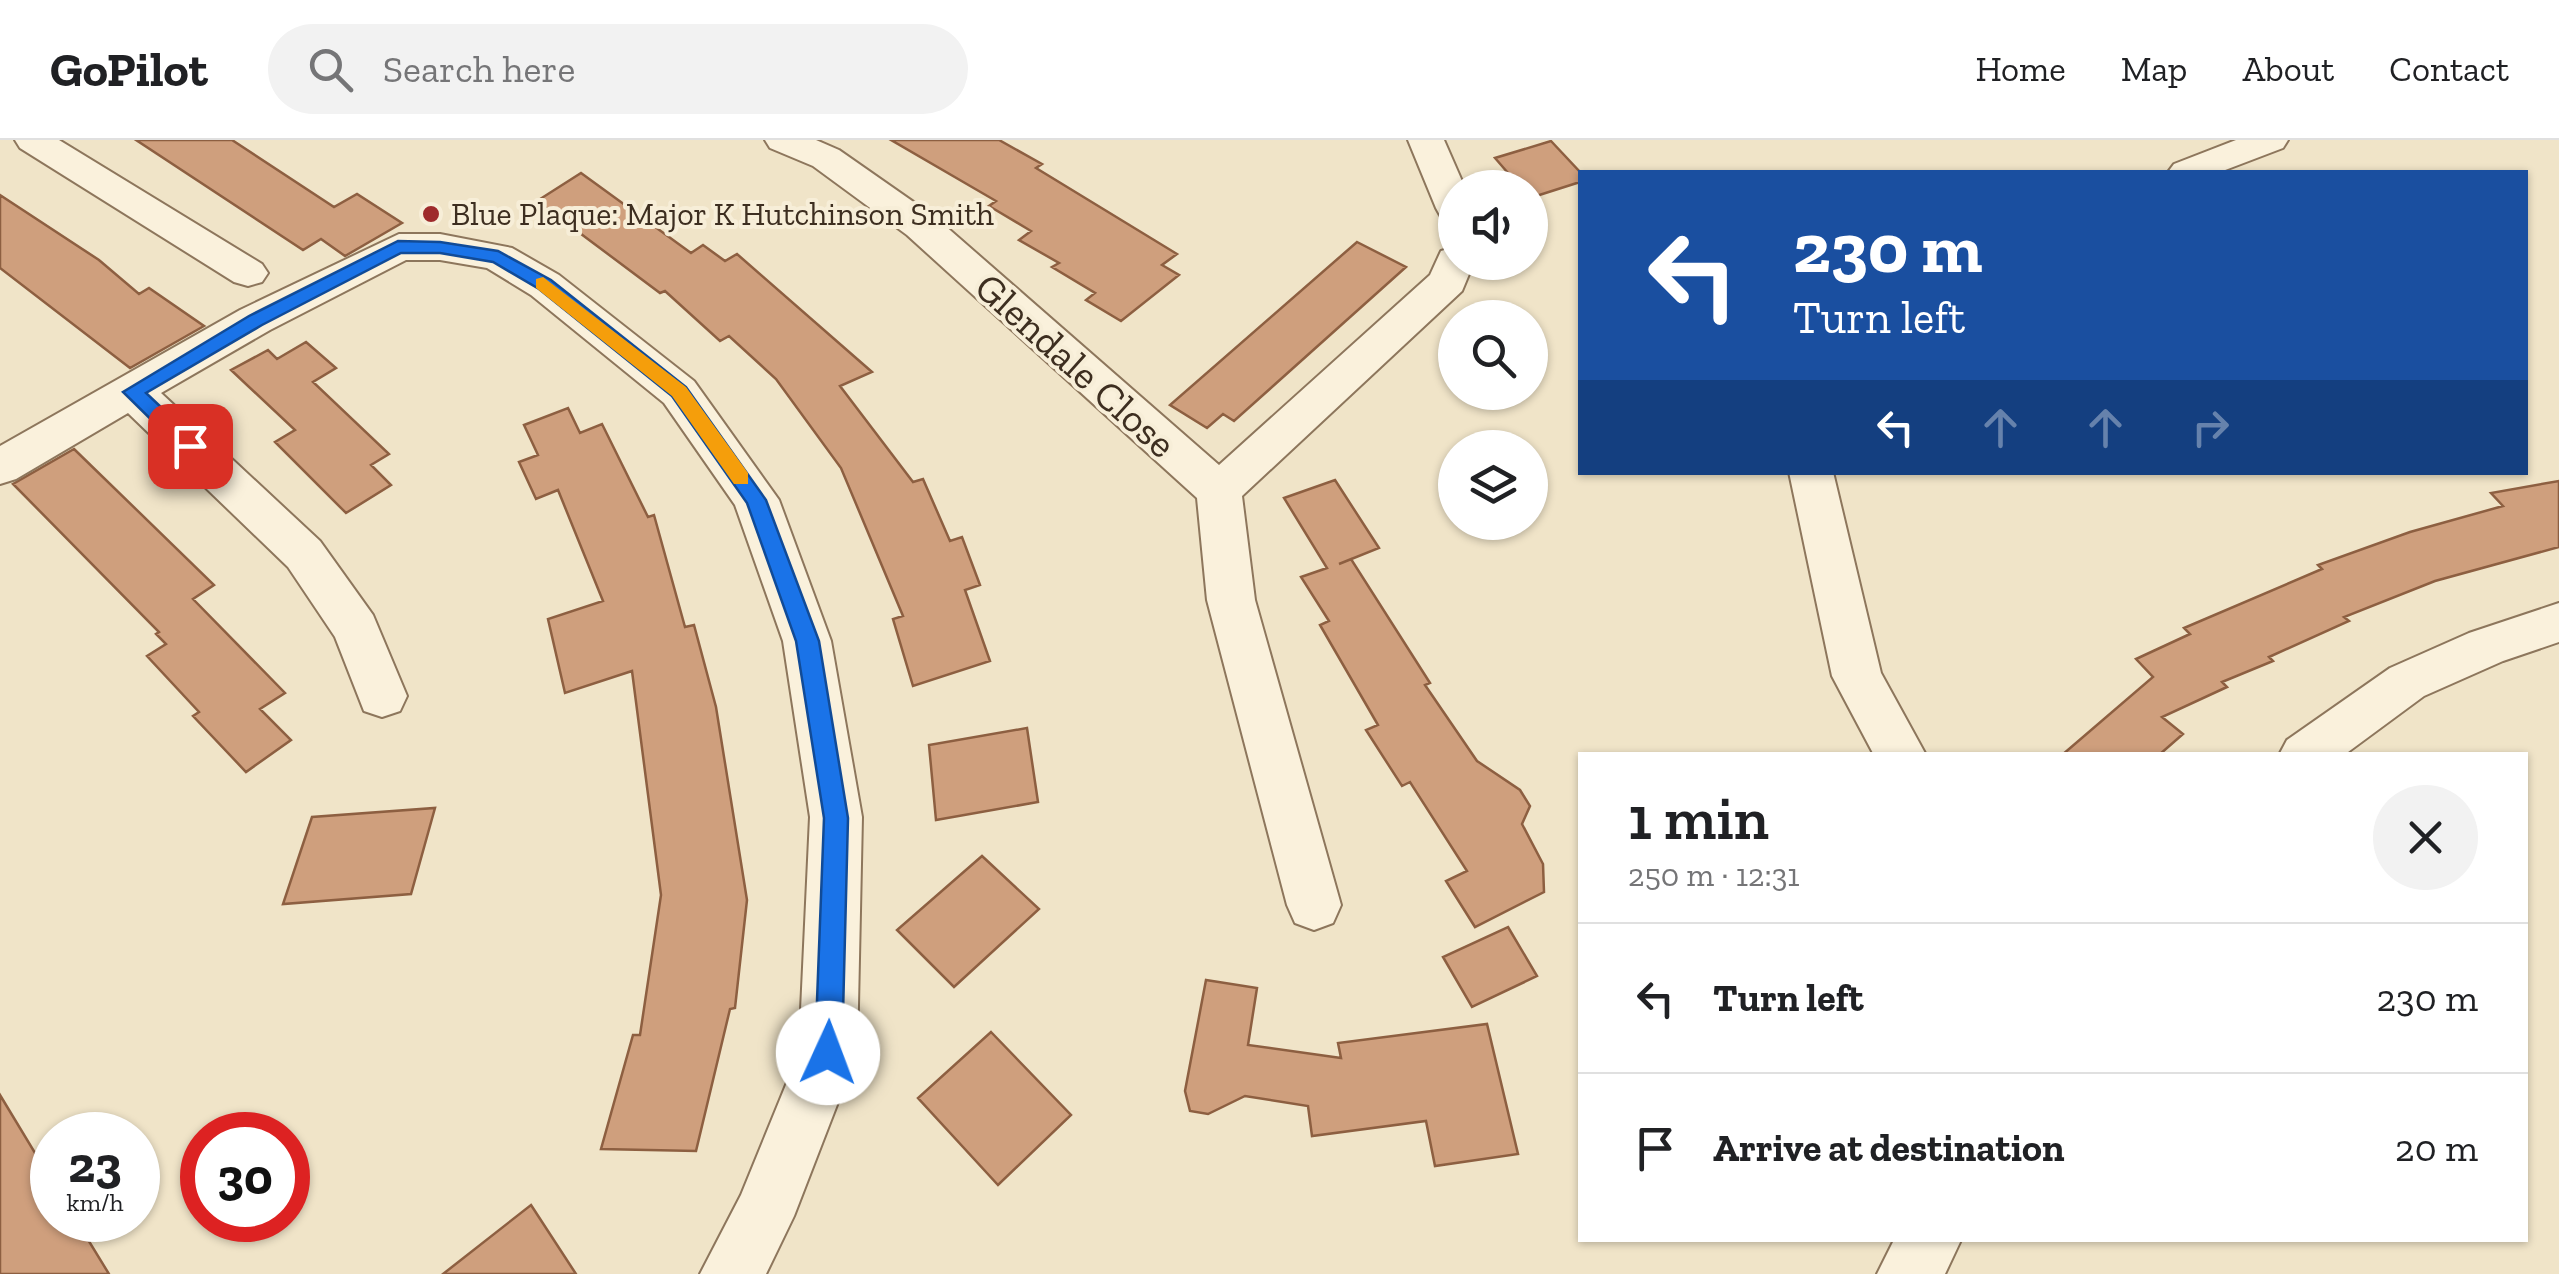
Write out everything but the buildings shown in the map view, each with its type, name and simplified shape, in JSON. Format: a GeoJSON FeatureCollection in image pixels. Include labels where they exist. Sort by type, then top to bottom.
{"type":"FeatureCollection","features":[{"type":"Feature","properties":{"kind":"street"},"geometry":{"type":"LineString","coordinates":[[32,140],[248,273]]}},
{"type":"Feature","properties":{"kind":"street","name":"Glendale Close"},"geometry":{"type":"LineString","coordinates":[[783,140],[826,158],[921,226],[1219,491]]}},
{"type":"Feature","properties":{"kind":"street"},"geometry":{"type":"LineString","coordinates":[[1426,140],[1439,170]]}},
{"type":"Feature","properties":{"kind":"street"},"geometry":{"type":"LineString","coordinates":[[2192,170],[2270,140]]}},
{"type":"Feature","properties":{"kind":"street"},"geometry":{"type":"LineString","coordinates":[[0,467],[255,320],[398,247],[440,248],[498,257],[545,285],[679,392],[756,500],[808,641],[836,818],[828,1053],[763,1216],[732,1274]]}},
{"type":"Feature","properties":{"kind":"street"},"geometry":{"type":"LineString","coordinates":[[1314,904],[1231,600],[1219,491],[1448,280]]}},
{"type":"Feature","properties":{"kind":"street"},"geometry":{"type":"LineString","coordinates":[[133,392],[304,554],[356,629],[382,696]]}},
{"type":"Feature","properties":{"kind":"street"},"geometry":{"type":"LineString","coordinates":[[1813,475],[1857,676],[1898,752]]}},
{"type":"Feature","properties":{"kind":"street"},"geometry":{"type":"LineString","coordinates":[[2309,752],[2407,682],[2486,647],[2559,622]]}},
{"type":"Feature","properties":{"kind":"street"},"geometry":{"type":"LineString","coordinates":[[1910,1274],[1929,1242]]}},
{"type":"Feature","properties":{"kind":"slow traffic"},"geometry":{"type":"LineString","coordinates":[[543,283],[679,392],[741,479]]}},
{"type":"Feature","properties":{"kind":"place","name":"Blue Plaque: Major K Hutchinson Smith"},"geometry":{"type":"Point","coordinates":[431,214]}},
{"type":"Feature","properties":{"kind":"route"},"geometry":{"type":"LineString","coordinates":[[190,446],[133,392],[255,320],[398,247],[440,248],[498,257],[545,285],[679,392],[756,500],[808,641],[836,818],[828,1053]]}}]}
